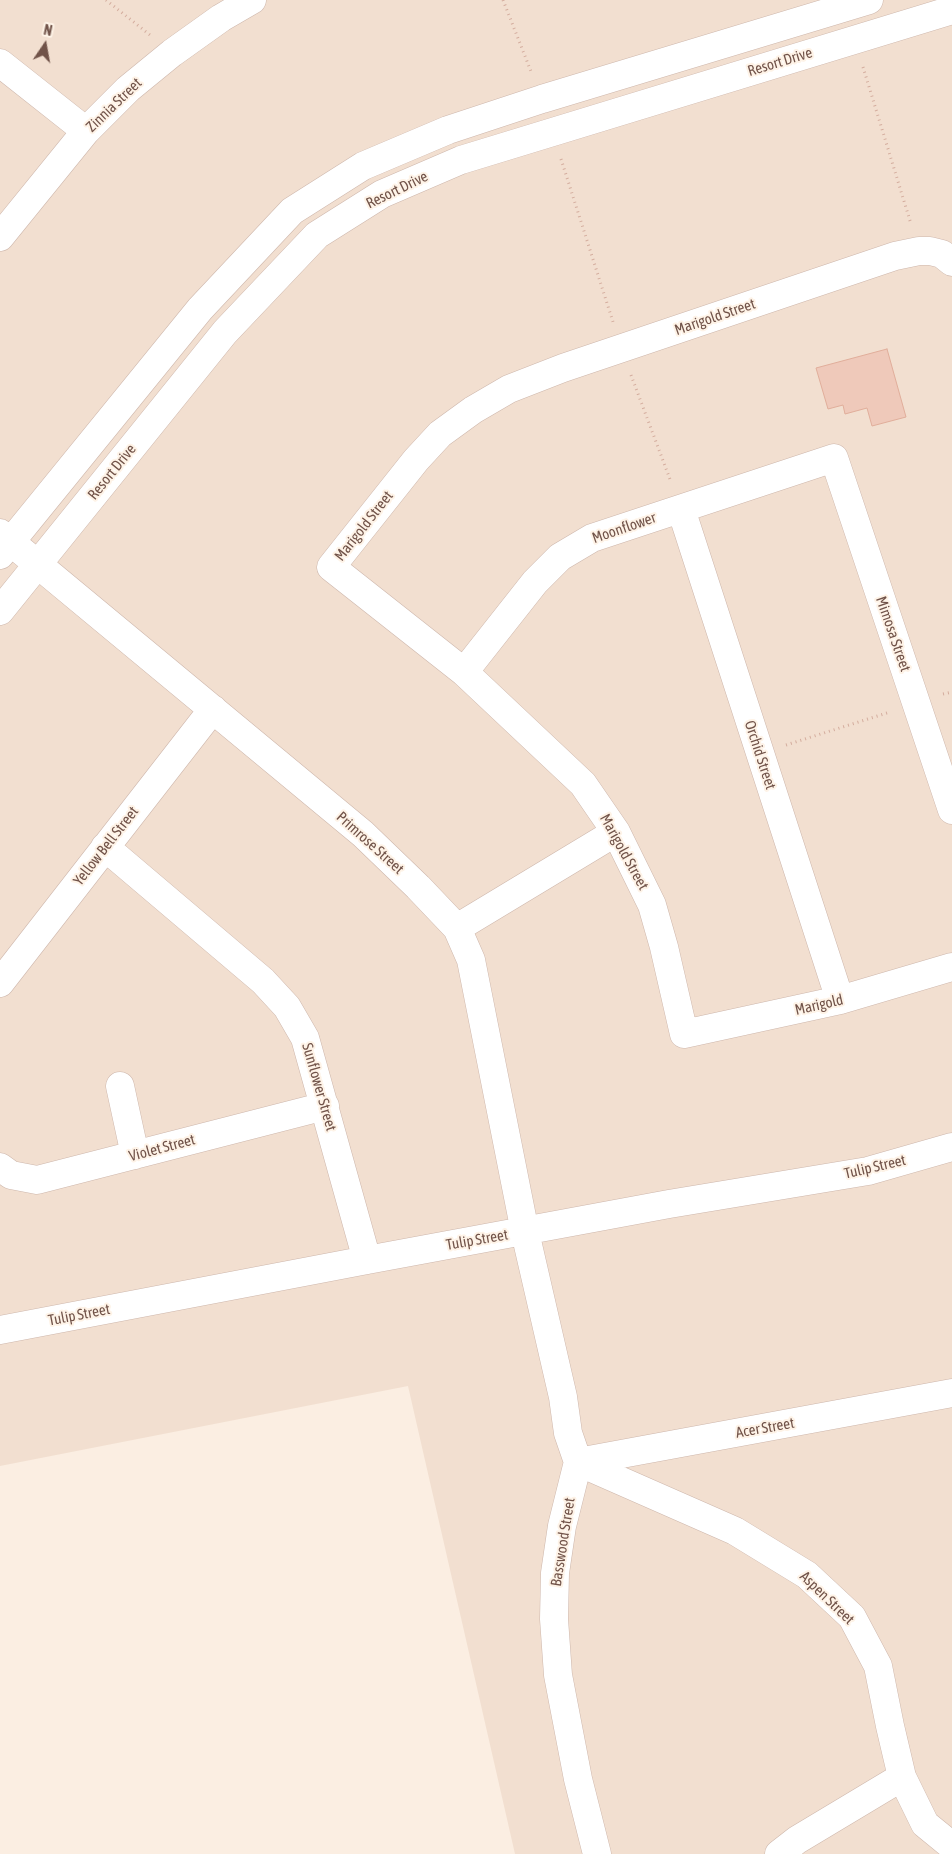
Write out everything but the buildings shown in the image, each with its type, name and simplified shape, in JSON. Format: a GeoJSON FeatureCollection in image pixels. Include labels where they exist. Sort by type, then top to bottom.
{"type":"FeatureCollection","features":[{"type":"Feature","properties":{"kind":"street","name":"Zinnia Street"},"geometry":{"type":"LineString","coordinates":[[0,237],[86,131],[128,89],[172,53],[222,18],[252,0]]}},
{"type":"Feature","properties":{"kind":"street"},"geometry":{"type":"LineString","coordinates":[[4,543],[200,309],[292,210],[363,166],[448,130],[542,99],[869,0]]}},
{"type":"Feature","properties":{"kind":"street","name":"Resort Drive"},"geometry":{"type":"LineString","coordinates":[[0,612],[225,332],[317,234],[382,194],[461,160],[952,10]]}},
{"type":"Feature","properties":{"kind":"street"},"geometry":{"type":"LineString","coordinates":[[0,63],[86,131]]}},
{"type":"Feature","properties":{"kind":"street"},"geometry":{"type":"LineString","coordinates":[[542,99],[552,132]]}},
{"type":"Feature","properties":{"kind":"street","name":"Marigold Street"},"geometry":{"type":"LineString","coordinates":[[684,1034],[664,947],[652,905],[616,832],[583,784],[464,672],[331,567],[416,460],[440,434],[466,415],[509,389],[563,368],[895,256],[938,256]]}},
{"type":"Feature","properties":{"kind":"street","name":"Moonflower"},"geometry":{"type":"LineString","coordinates":[[464,672],[535,582],[560,557],[592,538],[834,458]]}},
{"type":"Feature","properties":{"kind":"street","name":"Mimosa Street"},"geometry":{"type":"LineString","coordinates":[[834,458],[952,810]]}},
{"type":"Feature","properties":{"kind":"street","name":"Orchid Street"},"geometry":{"type":"LineString","coordinates":[[680,509],[840,1000]]}},
{"type":"Feature","properties":{"kind":"street","name":"Primrose Street"},"geometry":{"type":"LineString","coordinates":[[4,543],[38,564],[363,834],[457,928],[471,960],[525,1232]]}},
{"type":"Feature","properties":{"kind":"street","name":"Yellow Bell Street"},"geometry":{"type":"LineString","coordinates":[[0,983],[213,709]]}},
{"type":"Feature","properties":{"kind":"street"},"geometry":{"type":"LineString","coordinates":[[457,928],[616,832]]}},
{"type":"Feature","properties":{"kind":"street","name":"Sunflower Street"},"geometry":{"type":"LineString","coordinates":[[105,848],[263,982],[287,1007],[305,1038],[367,1260]]}},
{"type":"Feature","properties":{"kind":"street","name":"Marigold"},"geometry":{"type":"LineString","coordinates":[[684,1034],[840,1000],[952,967]]}},
{"type":"Feature","properties":{"kind":"street"},"geometry":{"type":"LineString","coordinates":[[120,1086],[136,1155]]}},
{"type":"Feature","properties":{"kind":"street","name":"Violet Street"},"geometry":{"type":"LineString","coordinates":[[0,1167],[11,1175],[37,1180],[325,1106]]}},
{"type":"Feature","properties":{"kind":"street","name":"Tulip Street"},"geometry":{"type":"LineString","coordinates":[[0,1330],[669,1204],[868,1171],[952,1147]]}},
{"type":"Feature","properties":{"kind":"street"},"geometry":{"type":"LineString","coordinates":[[525,1232],[563,1397],[568,1433],[578,1462]]}},
{"type":"Feature","properties":{"kind":"street","name":"Acer Street"},"geometry":{"type":"LineString","coordinates":[[578,1462],[952,1393]]}},
{"type":"Feature","properties":{"kind":"street","name":"Aspen Street"},"geometry":{"type":"LineString","coordinates":[[578,1462],[735,1531],[807,1575],[852,1618],[878,1666],[902,1777],[925,1824],[952,1846]]}},
{"type":"Feature","properties":{"kind":"street","name":"Basswood Street"},"geometry":{"type":"LineString","coordinates":[[578,1462],[562,1526],[555,1573],[554,1619],[558,1675],[578,1780],[597,1854]]}},
{"type":"Feature","properties":{"kind":"street"},"geometry":{"type":"LineString","coordinates":[[779,1854],[797,1840],[902,1777]]}},
{"type":"Feature","properties":{"kind":"path"},"geometry":{"type":"LineString","coordinates":[[106,0],[172,53]]}},
{"type":"Feature","properties":{"kind":"path"},"geometry":{"type":"LineString","coordinates":[[503,0],[542,99]]}},
{"type":"Feature","properties":{"kind":"path"},"geometry":{"type":"LineString","coordinates":[[855,40],[938,256]]}},
{"type":"Feature","properties":{"kind":"path"},"geometry":{"type":"LineString","coordinates":[[552,132],[622,349],[680,509]]}},
{"type":"Feature","properties":{"kind":"path"},"geometry":{"type":"LineString","coordinates":[[760,754],[916,703]]}},
{"type":"Feature","properties":{"kind":"shaded area"},"geometry":{"type":"Polygon","coordinates":[[[0,0],[952,0],[952,1854],[515,1854],[408,1386],[0,1466],[0,0]]]}}]}
